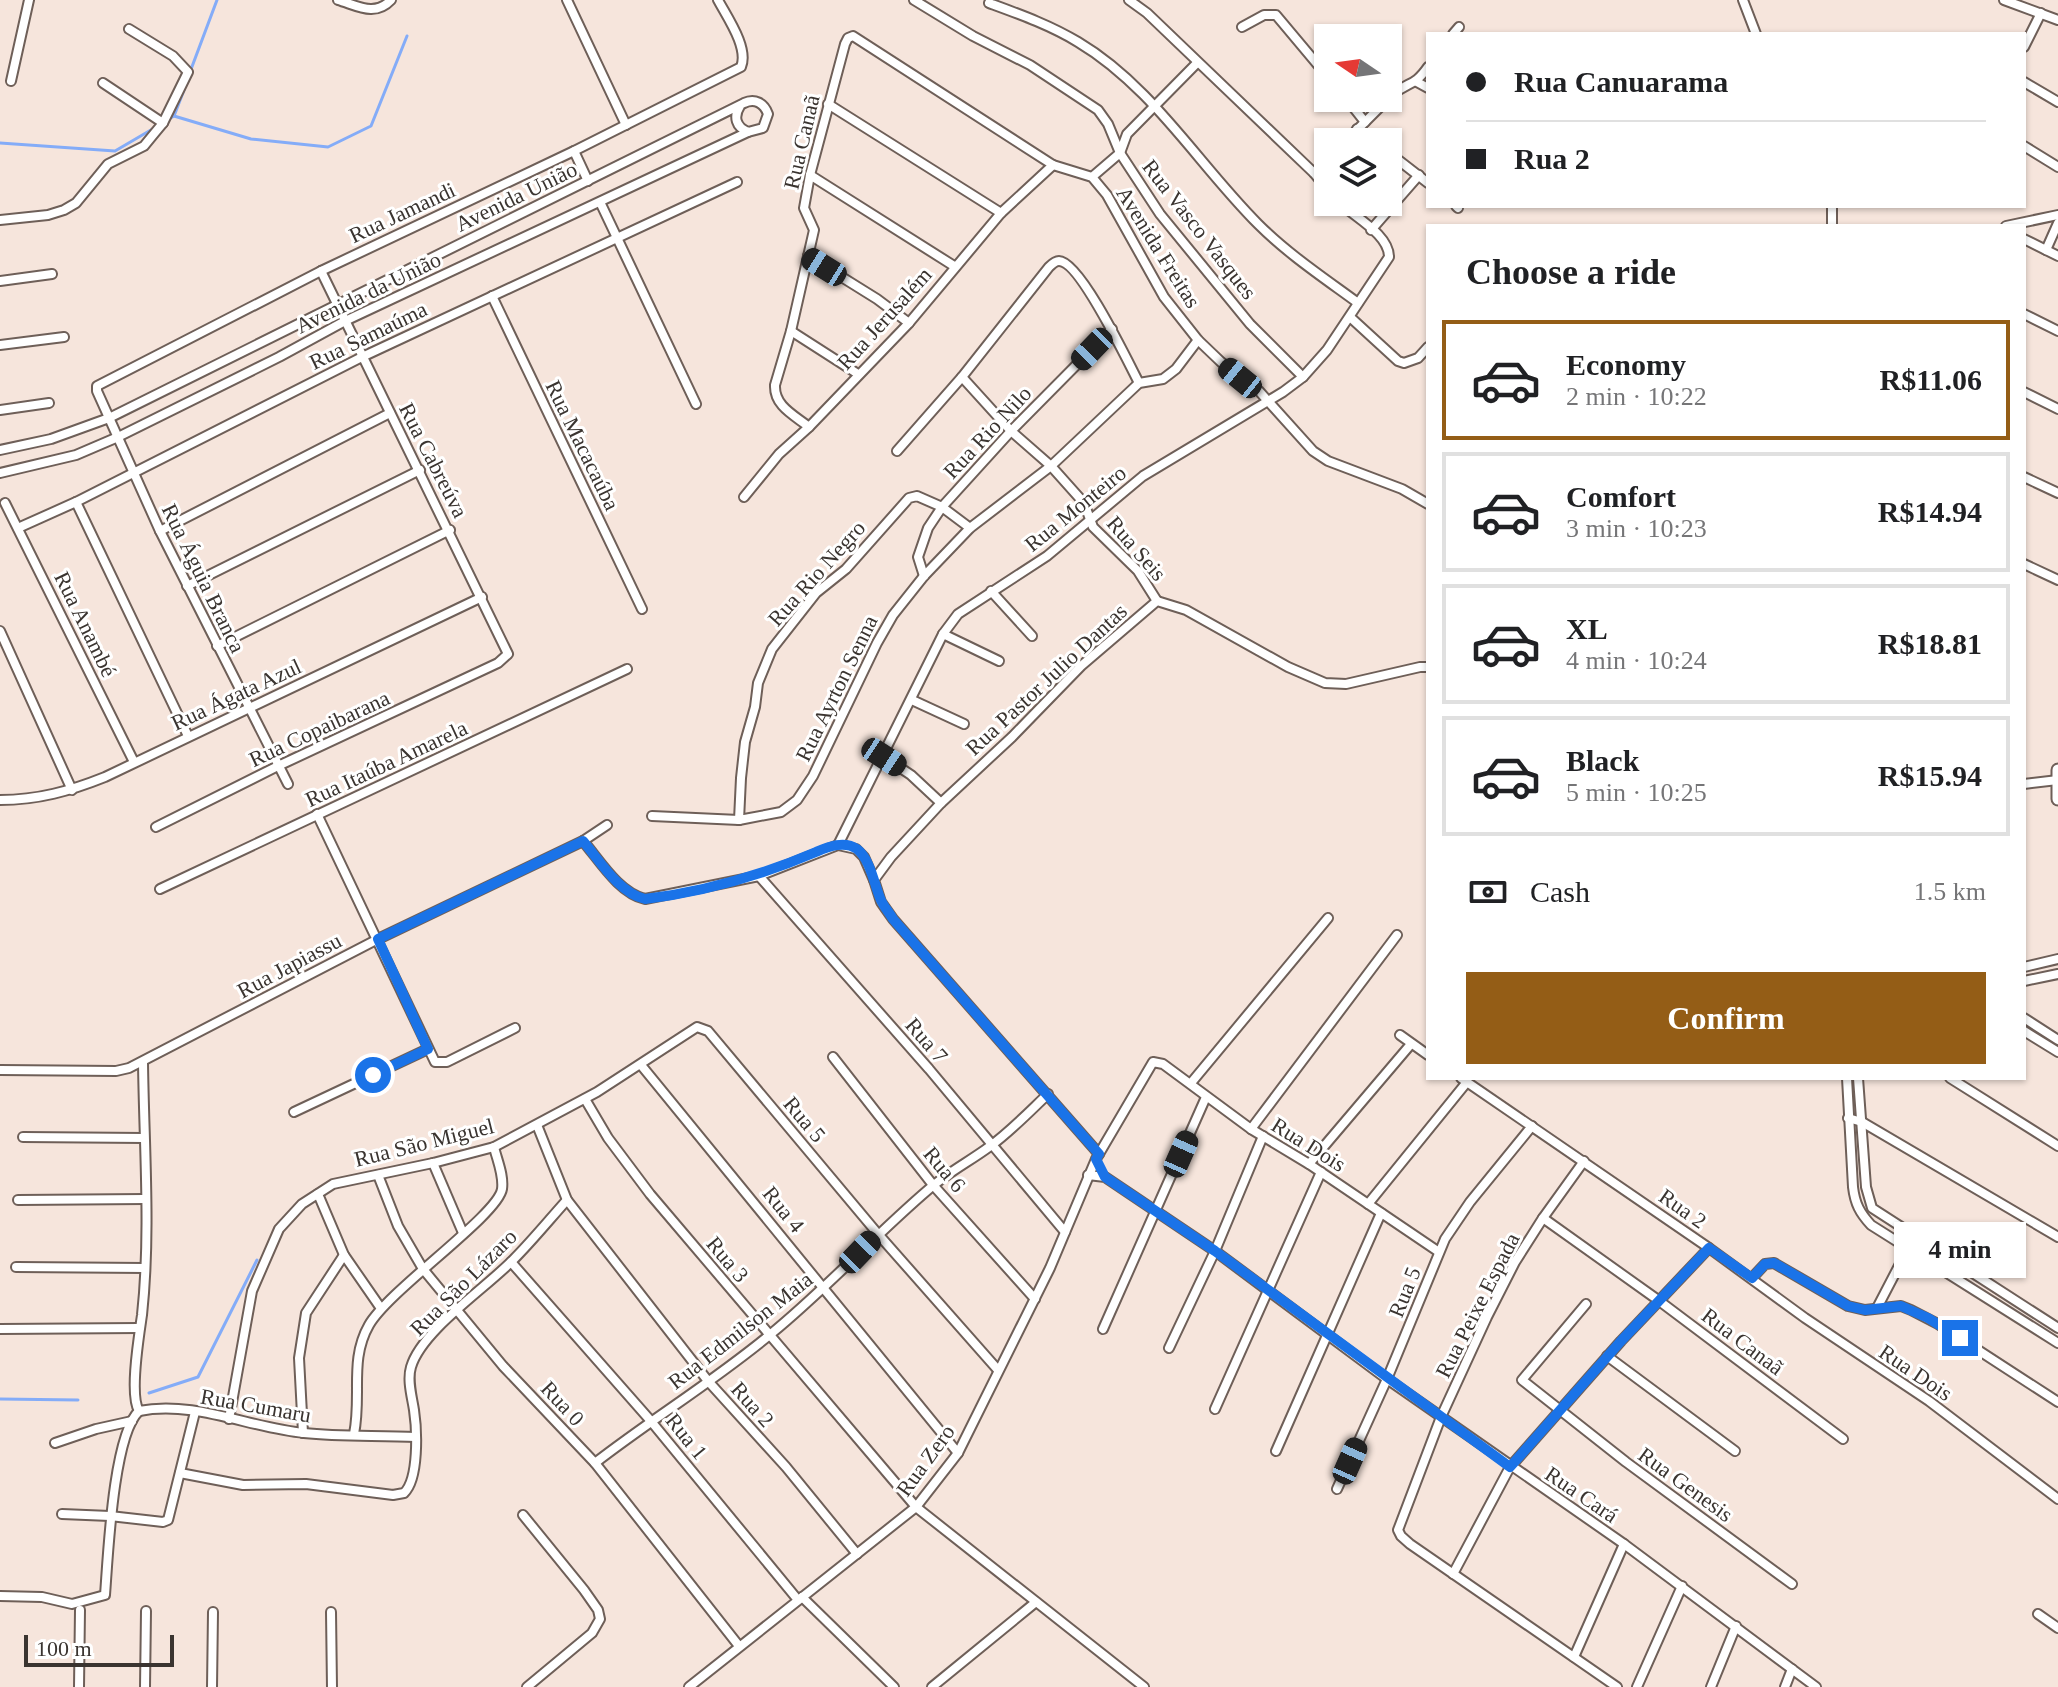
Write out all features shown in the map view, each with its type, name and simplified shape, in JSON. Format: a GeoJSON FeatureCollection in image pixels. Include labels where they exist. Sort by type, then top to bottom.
{"type":"FeatureCollection","features":[{"type":"Feature","properties":{"kind":"street"},"geometry":{"type":"LineString","coordinates":[[11,81],[29,0]]}},
{"type":"Feature","properties":{"kind":"street"},"geometry":{"type":"LineString","coordinates":[[338,0],[376,11],[391,0]]}},
{"type":"Feature","properties":{"kind":"street"},"geometry":{"type":"LineString","coordinates":[[567,0],[626,125]]}},
{"type":"Feature","properties":{"kind":"street","name":"Rua Jamandi"},"geometry":{"type":"LineString","coordinates":[[98,385],[321,271],[574,151],[741,67],[744,58],[718,0]]}},
{"type":"Feature","properties":{"kind":"street","name":"Rua Vasco Vasques"},"geometry":{"type":"LineString","coordinates":[[914,0],[1080,96],[1103,117],[1120,153],[1160,214],[1250,324],[1303,377]]}},
{"type":"Feature","properties":{"kind":"street"},"geometry":{"type":"LineString","coordinates":[[1129,0],[1147,13],[1314,173]]}},
{"type":"Feature","properties":{"kind":"street"},"geometry":{"type":"LineString","coordinates":[[1743,0],[1755,32]]}},
{"type":"Feature","properties":{"kind":"street"},"geometry":{"type":"LineString","coordinates":[[2004,0],[2058,20]]}},
{"type":"Feature","properties":{"kind":"street"},"geometry":{"type":"LineString","coordinates":[[989,3],[1045,24],[1102,58],[1154,106],[1256,222],[1306,265],[1358,303]]}},
{"type":"Feature","properties":{"kind":"street"},"geometry":{"type":"LineString","coordinates":[[2026,43],[2041,13]]}},
{"type":"Feature","properties":{"kind":"street"},"geometry":{"type":"LineString","coordinates":[[1242,27],[1264,15],[1276,15],[1314,60]]}},
{"type":"Feature","properties":{"kind":"street"},"geometry":{"type":"LineString","coordinates":[[0,220],[64,210],[76,203],[108,164],[144,146],[163,123],[188,72],[173,56],[129,29]]}},
{"type":"Feature","properties":{"kind":"street","name":"Rua Canaã"},"geometry":{"type":"LineString","coordinates":[[809,427],[778,402],[775,395],[814,230],[804,208],[810,175],[848,38]]}},
{"type":"Feature","properties":{"kind":"street","name":"Avenida Freitas"},"geometry":{"type":"LineString","coordinates":[[848,38],[858,38],[1053,165],[1092,177],[1107,195],[1150,276],[1198,340],[1269,400],[1313,451],[1328,461],[1402,489],[1426,503]]}},
{"type":"Feature","properties":{"kind":"street"},"geometry":{"type":"LineString","coordinates":[[1092,177],[1120,153],[1127,134],[1197,63]]}},
{"type":"Feature","properties":{"kind":"street"},"geometry":{"type":"LineString","coordinates":[[1358,128],[1401,88],[1417,82],[1426,70]]}},
{"type":"Feature","properties":{"kind":"street"},"geometry":{"type":"LineString","coordinates":[[1417,82],[1426,87]]}},
{"type":"Feature","properties":{"kind":"street"},"geometry":{"type":"LineString","coordinates":[[103,83],[163,123]]}},
{"type":"Feature","properties":{"kind":"street"},"geometry":{"type":"LineString","coordinates":[[2026,83],[2058,102]]}},
{"type":"Feature","properties":{"kind":"street"},"geometry":{"type":"LineString","coordinates":[[754,101],[763,105],[768,114],[763,128],[748,132],[736,122],[740,106],[754,101]]}},
{"type":"Feature","properties":{"kind":"street"},"geometry":{"type":"LineString","coordinates":[[828,104],[1001,213]]}},
{"type":"Feature","properties":{"kind":"street","name":"Avenida União"},"geometry":{"type":"LineString","coordinates":[[0,450],[51,439],[109,418],[740,106]]}},
{"type":"Feature","properties":{"kind":"street"},"geometry":{"type":"LineString","coordinates":[[1357,112],[1365,122]]}},
{"type":"Feature","properties":{"kind":"street","name":"Avenida da União"},"geometry":{"type":"LineString","coordinates":[[0,473],[76,455],[118,437],[345,321],[748,132]]}},
{"type":"Feature","properties":{"kind":"street"},"geometry":{"type":"LineString","coordinates":[[2026,147],[2058,167]]}},
{"type":"Feature","properties":{"kind":"street"},"geometry":{"type":"LineString","coordinates":[[574,151],[588,181]]}},
{"type":"Feature","properties":{"kind":"street"},"geometry":{"type":"LineString","coordinates":[[1402,162],[1426,181]]}},
{"type":"Feature","properties":{"kind":"street","name":"Rua Jerusalém"},"geometry":{"type":"LineString","coordinates":[[744,497],[779,454],[909,323],[1001,213],[1053,165]]}},
{"type":"Feature","properties":{"kind":"street"},"geometry":{"type":"LineString","coordinates":[[810,175],[954,266]]}},
{"type":"Feature","properties":{"kind":"street"},"geometry":{"type":"LineString","coordinates":[[1355,216],[1371,230],[1419,175]]}},
{"type":"Feature","properties":{"kind":"street","name":"Rua Samaúma"},"geometry":{"type":"LineString","coordinates":[[18,528],[76,502],[362,357],[737,182]]}},
{"type":"Feature","properties":{"kind":"street"},"geometry":{"type":"LineString","coordinates":[[600,202],[696,404]]}},
{"type":"Feature","properties":{"kind":"street"},"geometry":{"type":"LineString","coordinates":[[2015,224],[2058,215]]}},
{"type":"Feature","properties":{"kind":"street"},"geometry":{"type":"LineString","coordinates":[[2046,250],[2058,223]]}},
{"type":"Feature","properties":{"kind":"street","name":"Rua Monteiro"},"geometry":{"type":"LineString","coordinates":[[838,845],[943,634],[958,614],[1047,556],[1121,492],[1156,467],[1225,429],[1303,377],[1350,317],[1387,262],[1389,248],[1371,230]]}},
{"type":"Feature","properties":{"kind":"street"},"geometry":{"type":"LineString","coordinates":[[2026,240],[2058,256]]}},
{"type":"Feature","properties":{"kind":"street"},"geometry":{"type":"LineString","coordinates":[[808,256],[909,323]]}},
{"type":"Feature","properties":{"kind":"street"},"geometry":{"type":"LineString","coordinates":[[897,451],[1056,261],[1069,265],[1112,329],[1139,383]]}},
{"type":"Feature","properties":{"kind":"street","name":"Rua Cabreúva"},"geometry":{"type":"LineString","coordinates":[[321,271],[508,651],[507,656],[498,663]]}},
{"type":"Feature","properties":{"kind":"street"},"geometry":{"type":"LineString","coordinates":[[0,281],[52,274]]}},
{"type":"Feature","properties":{"kind":"street","name":"Rua Macacaúba"},"geometry":{"type":"LineString","coordinates":[[492,296],[642,609]]}},
{"type":"Feature","properties":{"kind":"street"},"geometry":{"type":"LineString","coordinates":[[2026,315],[2058,331]]}},
{"type":"Feature","properties":{"kind":"street"},"geometry":{"type":"LineString","coordinates":[[1350,317],[1398,361],[1404,363],[1418,358],[1426,349]]}},
{"type":"Feature","properties":{"kind":"street","name":"Rua Rio Nilo"},"geometry":{"type":"LineString","coordinates":[[924,576],[918,557],[928,528],[942,507],[1011,431],[1112,329]]}},
{"type":"Feature","properties":{"kind":"street"},"geometry":{"type":"LineString","coordinates":[[791,331],[858,374]]}},
{"type":"Feature","properties":{"kind":"street"},"geometry":{"type":"LineString","coordinates":[[0,345],[64,337]]}},
{"type":"Feature","properties":{"kind":"street","name":"Rua Ayrton Senna"},"geometry":{"type":"LineString","coordinates":[[652,816],[739,820],[781,812],[797,800],[813,776],[882,633],[924,576],[970,528],[1051,466],[1139,383],[1163,379],[1176,369],[1198,340]]}},
{"type":"Feature","properties":{"kind":"street","name":"Rua Seis"},"geometry":{"type":"LineString","coordinates":[[962,377],[1084,503],[1098,534],[1138,571],[1157,601]]}},
{"type":"Feature","properties":{"kind":"street","name":"Rua Águia Branca"},"geometry":{"type":"LineString","coordinates":[[98,385],[97,391],[160,531],[288,784]]}},
{"type":"Feature","properties":{"kind":"street"},"geometry":{"type":"LineString","coordinates":[[2026,393],[2058,409]]}},
{"type":"Feature","properties":{"kind":"street"},"geometry":{"type":"LineString","coordinates":[[0,410],[49,403]]}},
{"type":"Feature","properties":{"kind":"street"},"geometry":{"type":"LineString","coordinates":[[160,531],[390,413]]}},
{"type":"Feature","properties":{"kind":"street"},"geometry":{"type":"LineString","coordinates":[[187,586],[420,470]]}},
{"type":"Feature","properties":{"kind":"street"},"geometry":{"type":"LineString","coordinates":[[2026,478],[2058,493]]}},
{"type":"Feature","properties":{"kind":"street","name":"Rua Rio Negro"},"geometry":{"type":"LineString","coordinates":[[739,820],[745,742],[758,683],[772,649],[816,593],[846,569],[909,498],[917,496],[942,507]]}},
{"type":"Feature","properties":{"kind":"street"},"geometry":{"type":"LineString","coordinates":[[76,502],[188,736]]}},
{"type":"Feature","properties":{"kind":"street","name":"Rua Anambé"},"geometry":{"type":"LineString","coordinates":[[5,503],[134,762]]}},
{"type":"Feature","properties":{"kind":"street"},"geometry":{"type":"LineString","coordinates":[[942,507],[970,528]]}},
{"type":"Feature","properties":{"kind":"street"},"geometry":{"type":"LineString","coordinates":[[217,646],[450,530]]}},
{"type":"Feature","properties":{"kind":"street"},"geometry":{"type":"LineString","coordinates":[[2026,565],[2058,580]]}},
{"type":"Feature","properties":{"kind":"street"},"geometry":{"type":"LineString","coordinates":[[991,591],[1032,636]]}},
{"type":"Feature","properties":{"kind":"street","name":"Rua Ágata Azul"},"geometry":{"type":"LineString","coordinates":[[0,800],[39,798],[72,790],[482,597]]}},
{"type":"Feature","properties":{"kind":"street","name":"Rua Pastor Julio Dantas"},"geometry":{"type":"LineString","coordinates":[[874,880],[941,803],[1012,737],[1081,666],[1157,601],[1186,610],[1288,667],[1325,683],[1346,684],[1426,667]]}},
{"type":"Feature","properties":{"kind":"street"},"geometry":{"type":"LineString","coordinates":[[0,631],[72,790]]}},
{"type":"Feature","properties":{"kind":"street"},"geometry":{"type":"LineString","coordinates":[[943,634],[999,661]]}},
{"type":"Feature","properties":{"kind":"street","name":"Rua Copaibarana"},"geometry":{"type":"LineString","coordinates":[[156,827],[498,663]]}},
{"type":"Feature","properties":{"kind":"street","name":"Rua Itaúba Amarela"},"geometry":{"type":"LineString","coordinates":[[160,889],[627,669]]}},
{"type":"Feature","properties":{"kind":"street"},"geometry":{"type":"LineString","coordinates":[[912,700],[964,724]]}},
{"type":"Feature","properties":{"kind":"street"},"geometry":{"type":"LineString","coordinates":[[884,757],[911,775],[941,803]]}},
{"type":"Feature","properties":{"kind":"street"},"geometry":{"type":"LineString","coordinates":[[2026,784],[2057,777],[2058,799]]}},
{"type":"Feature","properties":{"kind":"street"},"geometry":{"type":"LineString","coordinates":[[317,814],[435,1062],[447,1062],[515,1028]]}},
{"type":"Feature","properties":{"kind":"street","name":"Rua Japiassu"},"geometry":{"type":"LineString","coordinates":[[0,1070],[116,1071],[143,1062],[378,939],[583,841],[607,825]]}},
{"type":"Feature","properties":{"kind":"street"},"geometry":{"type":"LineString","coordinates":[[583,841],[618,882],[636,897],[645,899],[759,876],[838,845],[856,849],[864,857],[881,902],[893,919],[1048,1094],[1098,1157],[1105,1177]]}},
{"type":"Feature","properties":{"kind":"street","name":"Rua 7"},"geometry":{"type":"LineString","coordinates":[[759,876],[1065,1232]]}},
{"type":"Feature","properties":{"kind":"street"},"geometry":{"type":"LineString","coordinates":[[1191,1083],[1328,918]]}},
{"type":"Feature","properties":{"kind":"street"},"geometry":{"type":"LineString","coordinates":[[1251,1129],[1397,935]]}},
{"type":"Feature","properties":{"kind":"street"},"geometry":{"type":"LineString","coordinates":[[2026,967],[2058,959]]}},
{"type":"Feature","properties":{"kind":"street"},"geometry":{"type":"LineString","coordinates":[[2026,981],[2058,974]]}},
{"type":"Feature","properties":{"kind":"street"},"geometry":{"type":"LineString","coordinates":[[2026,1019],[2058,1040]]}},
{"type":"Feature","properties":{"kind":"street","name":"Rua São Miguel"},"geometry":{"type":"LineString","coordinates":[[229,1419],[252,1291],[279,1229],[302,1204],[333,1184],[494,1147],[585,1099],[697,1027],[708,1031],[742,1073]]}},
{"type":"Feature","properties":{"kind":"street"},"geometry":{"type":"LineString","coordinates":[[2026,1032],[2058,1052]]}},
{"type":"Feature","properties":{"kind":"street"},"geometry":{"type":"LineString","coordinates":[[1400,1035],[1426,1054]]}},
{"type":"Feature","properties":{"kind":"street"},"geometry":{"type":"LineString","coordinates":[[1309,1164],[1411,1044]]}},
{"type":"Feature","properties":{"kind":"street"},"geometry":{"type":"LineString","coordinates":[[294,1112],[428,1049]]}},
{"type":"Feature","properties":{"kind":"street","name":"Rua 6"},"geometry":{"type":"LineString","coordinates":[[833,1057],[933,1185],[1035,1299]]}},
{"type":"Feature","properties":{"kind":"street","name":"Rua Zero"},"geometry":{"type":"LineString","coordinates":[[689,1687],[916,1507],[958,1453],[1035,1299],[1088,1175],[1151,1064],[1156,1061],[1163,1064]]}},
{"type":"Feature","properties":{"kind":"street"},"geometry":{"type":"LineString","coordinates":[[0,1596],[42,1597],[72,1604],[105,1595],[110,1516],[132,1421],[139,1411],[133,1397],[145,1268],[143,1062]]}},
{"type":"Feature","properties":{"kind":"street","name":"Rua Dois"},"geometry":{"type":"LineString","coordinates":[[1163,1064],[1251,1129],[1309,1164],[1439,1252]]}},
{"type":"Feature","properties":{"kind":"street","name":"Rua 4"},"geometry":{"type":"LineString","coordinates":[[641,1065],[958,1453]]}},
{"type":"Feature","properties":{"kind":"street","name":"Rua 5"},"geometry":{"type":"LineString","coordinates":[[742,1073],[998,1370]]}},
{"type":"Feature","properties":{"kind":"street"},"geometry":{"type":"LineString","coordinates":[[1368,1204],[1464,1080]]}},
{"type":"Feature","properties":{"kind":"street","name":"Rua 2"},"geometry":{"type":"LineString","coordinates":[[1464,1080],[1752,1278]]}},
{"type":"Feature","properties":{"kind":"street"},"geometry":{"type":"LineString","coordinates":[[1847,1080],[1855,1202],[1860,1213],[1871,1225],[2058,1343]]}},
{"type":"Feature","properties":{"kind":"street"},"geometry":{"type":"LineString","coordinates":[[1858,1080],[1866,1187],[1872,1208],[2058,1328]]}},
{"type":"Feature","properties":{"kind":"street"},"geometry":{"type":"LineString","coordinates":[[1953,1080],[2058,1146]]}},
{"type":"Feature","properties":{"kind":"street","name":"Rua Edmilson Maia"},"geometry":{"type":"LineString","coordinates":[[595,1463],[769,1336],[826,1288],[878,1234],[933,1185],[992,1145],[1048,1094]]}},
{"type":"Feature","properties":{"kind":"street"},"geometry":{"type":"LineString","coordinates":[[1103,1329],[1206,1097]]}},
{"type":"Feature","properties":{"kind":"street","name":"Rua 3"},"geometry":{"type":"LineString","coordinates":[[585,1099],[608,1138],[650,1194],[916,1507],[1144,1687]]}},
{"type":"Feature","properties":{"kind":"street"},"geometry":{"type":"LineString","coordinates":[[1848,1118],[1862,1122],[2058,1237]]}},
{"type":"Feature","properties":{"kind":"street"},"geometry":{"type":"LineString","coordinates":[[537,1125],[567,1200]]}},
{"type":"Feature","properties":{"kind":"street","name":"Rua 5"},"geometry":{"type":"LineString","coordinates":[[1337,1489],[1387,1379],[1439,1252],[1470,1202],[1532,1126]]}},
{"type":"Feature","properties":{"kind":"street"},"geometry":{"type":"LineString","coordinates":[[1169,1348],[1215,1251],[1263,1136]]}},
{"type":"Feature","properties":{"kind":"street"},"geometry":{"type":"LineString","coordinates":[[23,1137],[144,1138]]}},
{"type":"Feature","properties":{"kind":"street"},"geometry":{"type":"LineString","coordinates":[[354,1434],[360,1342],[380,1307],[500,1196],[502,1176],[494,1147]]}},
{"type":"Feature","properties":{"kind":"street","name":"Rua Peixe Espada"},"geometry":{"type":"LineString","coordinates":[[1453,1574],[1401,1536],[1398,1530],[1401,1519],[1441,1417],[1494,1303],[1543,1218],[1584,1161]]}},
{"type":"Feature","properties":{"kind":"street"},"geometry":{"type":"LineString","coordinates":[[433,1163],[463,1233]]}},
{"type":"Feature","properties":{"kind":"street"},"geometry":{"type":"LineString","coordinates":[[1215,1409],[1321,1172]]}},
{"type":"Feature","properties":{"kind":"street","name":"Rua 0"},"geometry":{"type":"LineString","coordinates":[[378,1175],[398,1226],[423,1269],[503,1366],[595,1463],[739,1646]]}},
{"type":"Feature","properties":{"kind":"street","name":"Rua Cará"},"geometry":{"type":"LineString","coordinates":[[1088,1175],[1105,1177],[1215,1251],[1387,1379],[1682,1586],[1816,1687]]}},
{"type":"Feature","properties":{"kind":"street"},"geometry":{"type":"LineString","coordinates":[[318,1194],[344,1255],[380,1307]]}},
{"type":"Feature","properties":{"kind":"street"},"geometry":{"type":"LineString","coordinates":[[18,1200],[145,1199]]}},
{"type":"Feature","properties":{"kind":"street","name":"Rua 2"},"geometry":{"type":"LineString","coordinates":[[567,1200],[708,1381],[786,1467],[857,1554]]}},
{"type":"Feature","properties":{"kind":"street","name":"Rua São Lázaro"},"geometry":{"type":"LineString","coordinates":[[180,1473],[243,1485],[306,1484],[393,1495],[404,1493],[411,1485],[414,1473],[416,1437],[411,1367],[421,1348],[456,1310],[511,1262],[567,1200]]}},
{"type":"Feature","properties":{"kind":"street"},"geometry":{"type":"LineString","coordinates":[[1276,1451],[1381,1213]]}},
{"type":"Feature","properties":{"kind":"street","name":"Rua Canaã"},"geometry":{"type":"LineString","coordinates":[[1543,1218],[1843,1439]]}},
{"type":"Feature","properties":{"kind":"street"},"geometry":{"type":"LineString","coordinates":[[1617,1687],[1453,1574],[1510,1467],[1607,1356],[1709,1248]]}},
{"type":"Feature","properties":{"kind":"street"},"geometry":{"type":"LineString","coordinates":[[303,1433],[299,1358],[306,1313],[344,1255]]}},
{"type":"Feature","properties":{"kind":"street"},"geometry":{"type":"LineString","coordinates":[[1877,1308],[1902,1260]]}},
{"type":"Feature","properties":{"kind":"street","name":"Rua 1"},"geometry":{"type":"LineString","coordinates":[[511,1262],[800,1598],[894,1687]]}},
{"type":"Feature","properties":{"kind":"street"},"geometry":{"type":"LineString","coordinates":[[1752,1278],[1765,1264],[1774,1263],[1848,1306],[1865,1310],[1901,1306],[1928,1318],[2058,1402]]}},
{"type":"Feature","properties":{"kind":"street"},"geometry":{"type":"LineString","coordinates":[[16,1267],[145,1268]]}},
{"type":"Feature","properties":{"kind":"street","name":"Rua Dois"},"geometry":{"type":"LineString","coordinates":[[1752,1278],[1805,1318],[1929,1401],[2058,1499]]}},
{"type":"Feature","properties":{"kind":"street","name":"Rua Genesis"},"geometry":{"type":"LineString","coordinates":[[1586,1304],[1522,1380],[1626,1462],[1792,1584]]}},
{"type":"Feature","properties":{"kind":"street"},"geometry":{"type":"LineString","coordinates":[[0,1329],[139,1328]]}},
{"type":"Feature","properties":{"kind":"street"},"geometry":{"type":"LineString","coordinates":[[1607,1356],[1735,1451]]}},
{"type":"Feature","properties":{"kind":"street","name":"Rua Cumaru"},"geometry":{"type":"LineString","coordinates":[[139,1411],[169,1409],[195,1412],[303,1433],[416,1437]]}},
{"type":"Feature","properties":{"kind":"street"},"geometry":{"type":"LineString","coordinates":[[62,1514],[168,1520],[195,1412]]}},
{"type":"Feature","properties":{"kind":"street"},"geometry":{"type":"LineString","coordinates":[[55,1443],[132,1421]]}},
{"type":"Feature","properties":{"kind":"street"},"geometry":{"type":"LineString","coordinates":[[523,1515],[584,1590],[598,1610],[600,1619],[592,1633],[527,1687]]}},
{"type":"Feature","properties":{"kind":"street"},"geometry":{"type":"LineString","coordinates":[[1574,1657],[1624,1544]]}},
{"type":"Feature","properties":{"kind":"street"},"geometry":{"type":"LineString","coordinates":[[1637,1687],[1682,1586]]}},
{"type":"Feature","properties":{"kind":"street"},"geometry":{"type":"LineString","coordinates":[[932,1687],[1036,1602]]}},
{"type":"Feature","properties":{"kind":"street"},"geometry":{"type":"LineString","coordinates":[[79,1687],[80,1610]]}},
{"type":"Feature","properties":{"kind":"street"},"geometry":{"type":"LineString","coordinates":[[145,1687],[146,1611]]}},
{"type":"Feature","properties":{"kind":"street"},"geometry":{"type":"LineString","coordinates":[[212,1687],[213,1612]]}},
{"type":"Feature","properties":{"kind":"street"},"geometry":{"type":"LineString","coordinates":[[331,1612],[332,1687]]}},
{"type":"Feature","properties":{"kind":"street"},"geometry":{"type":"LineString","coordinates":[[2038,1614],[2058,1628]]}},
{"type":"Feature","properties":{"kind":"street"},"geometry":{"type":"LineString","coordinates":[[1711,1687],[1736,1626]]}},
{"type":"Feature","properties":{"kind":"street"},"geometry":{"type":"LineString","coordinates":[[1785,1687],[1792,1669]]}},
{"type":"Feature","properties":{"kind":"waterway"},"geometry":{"type":"LineString","coordinates":[[190,72],[217,0]]}},
{"type":"Feature","properties":{"kind":"waterway"},"geometry":{"type":"LineString","coordinates":[[169,119],[174,116],[251,139],[328,147],[371,126],[407,36]]}},
{"type":"Feature","properties":{"kind":"waterway"},"geometry":{"type":"LineString","coordinates":[[174,116],[184,90]]}},
{"type":"Feature","properties":{"kind":"waterway"},"geometry":{"type":"LineString","coordinates":[[0,143],[115,151],[156,127]]}},
{"type":"Feature","properties":{"kind":"waterway"},"geometry":{"type":"LineString","coordinates":[[149,1393],[198,1377],[257,1260]]}},
{"type":"Feature","properties":{"kind":"waterway"},"geometry":{"type":"LineString","coordinates":[[0,1399],[78,1400]]}},
{"type":"Feature","properties":{"kind":"route"},"geometry":{"type":"LineString","coordinates":[[373,1075],[428,1049],[378,939],[583,841],[618,882],[636,897],[645,899],[759,876],[822,850],[838,845],[848,846],[864,857],[881,902],[893,919],[1099,1154],[1096,1159],[1105,1177],[1215,1251],[1510,1467],[1658,1300],[1709,1248],[1752,1278],[1765,1264],[1774,1263],[1848,1306],[1865,1310],[1901,1306],[1960,1338]]}}]}
